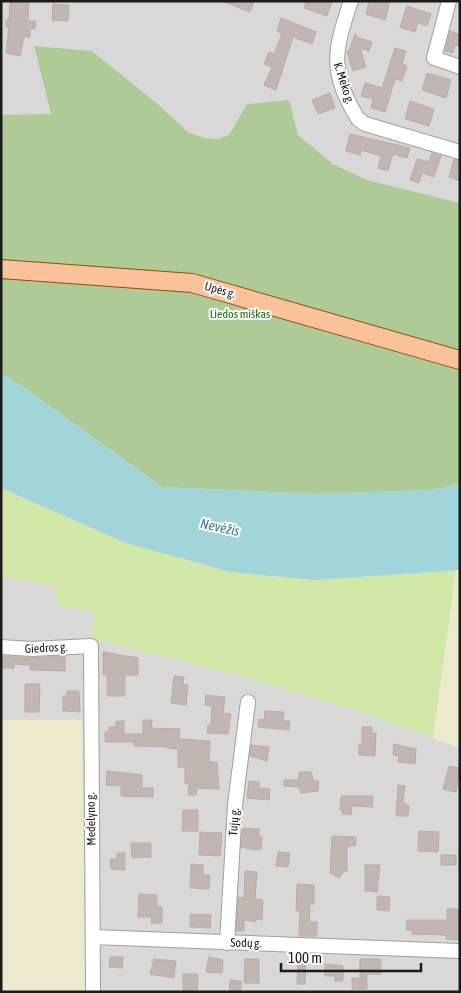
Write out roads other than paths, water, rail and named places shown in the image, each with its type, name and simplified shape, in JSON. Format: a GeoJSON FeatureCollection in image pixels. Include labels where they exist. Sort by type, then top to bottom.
{"type":"FeatureCollection","features":[{"type":"Feature","properties":{"kind":"main road","name":"Upės g."},"geometry":{"type":"LineString","coordinates":[[1,269],[192,282],[460,360]]}},
{"type":"Feature","properties":{"kind":"street","name":"K. Meko g."},"geometry":{"type":"LineString","coordinates":[[351,1],[337,40],[335,56],[336,67],[358,119],[365,124],[460,152]]}},
{"type":"Feature","properties":{"kind":"street"},"geometry":{"type":"LineString","coordinates":[[449,1],[434,58],[460,67]]}},
{"type":"Feature","properties":{"kind":"street","name":"Giedros g."},"geometry":{"type":"LineString","coordinates":[[1,648],[32,649],[91,646]]}},
{"type":"Feature","properties":{"kind":"street","name":"Medelyno g."},"geometry":{"type":"LineString","coordinates":[[91,646],[90,788],[93,992]]}},
{"type":"Feature","properties":{"kind":"street","name":"Tujų g."},"geometry":{"type":"LineString","coordinates":[[227,943],[235,805],[248,702]]}},
{"type":"Feature","properties":{"kind":"street","name":"Sodų g."},"geometry":{"type":"LineString","coordinates":[[93,937],[460,951]]}},
{"type":"Feature","properties":{"kind":"water","name":"Nevėžis"},"geometry":{"type":"Polygon","coordinates":[[[1,375],[9,377],[162,487],[314,494],[432,490],[460,484],[460,570],[316,580],[231,572],[126,543],[1,488],[1,375]]]}},
{"type":"Feature","properties":{"kind":"park label","name":"Liedos miškas"},"geometry":{"type":"Point","coordinates":[240,314]}}]}
